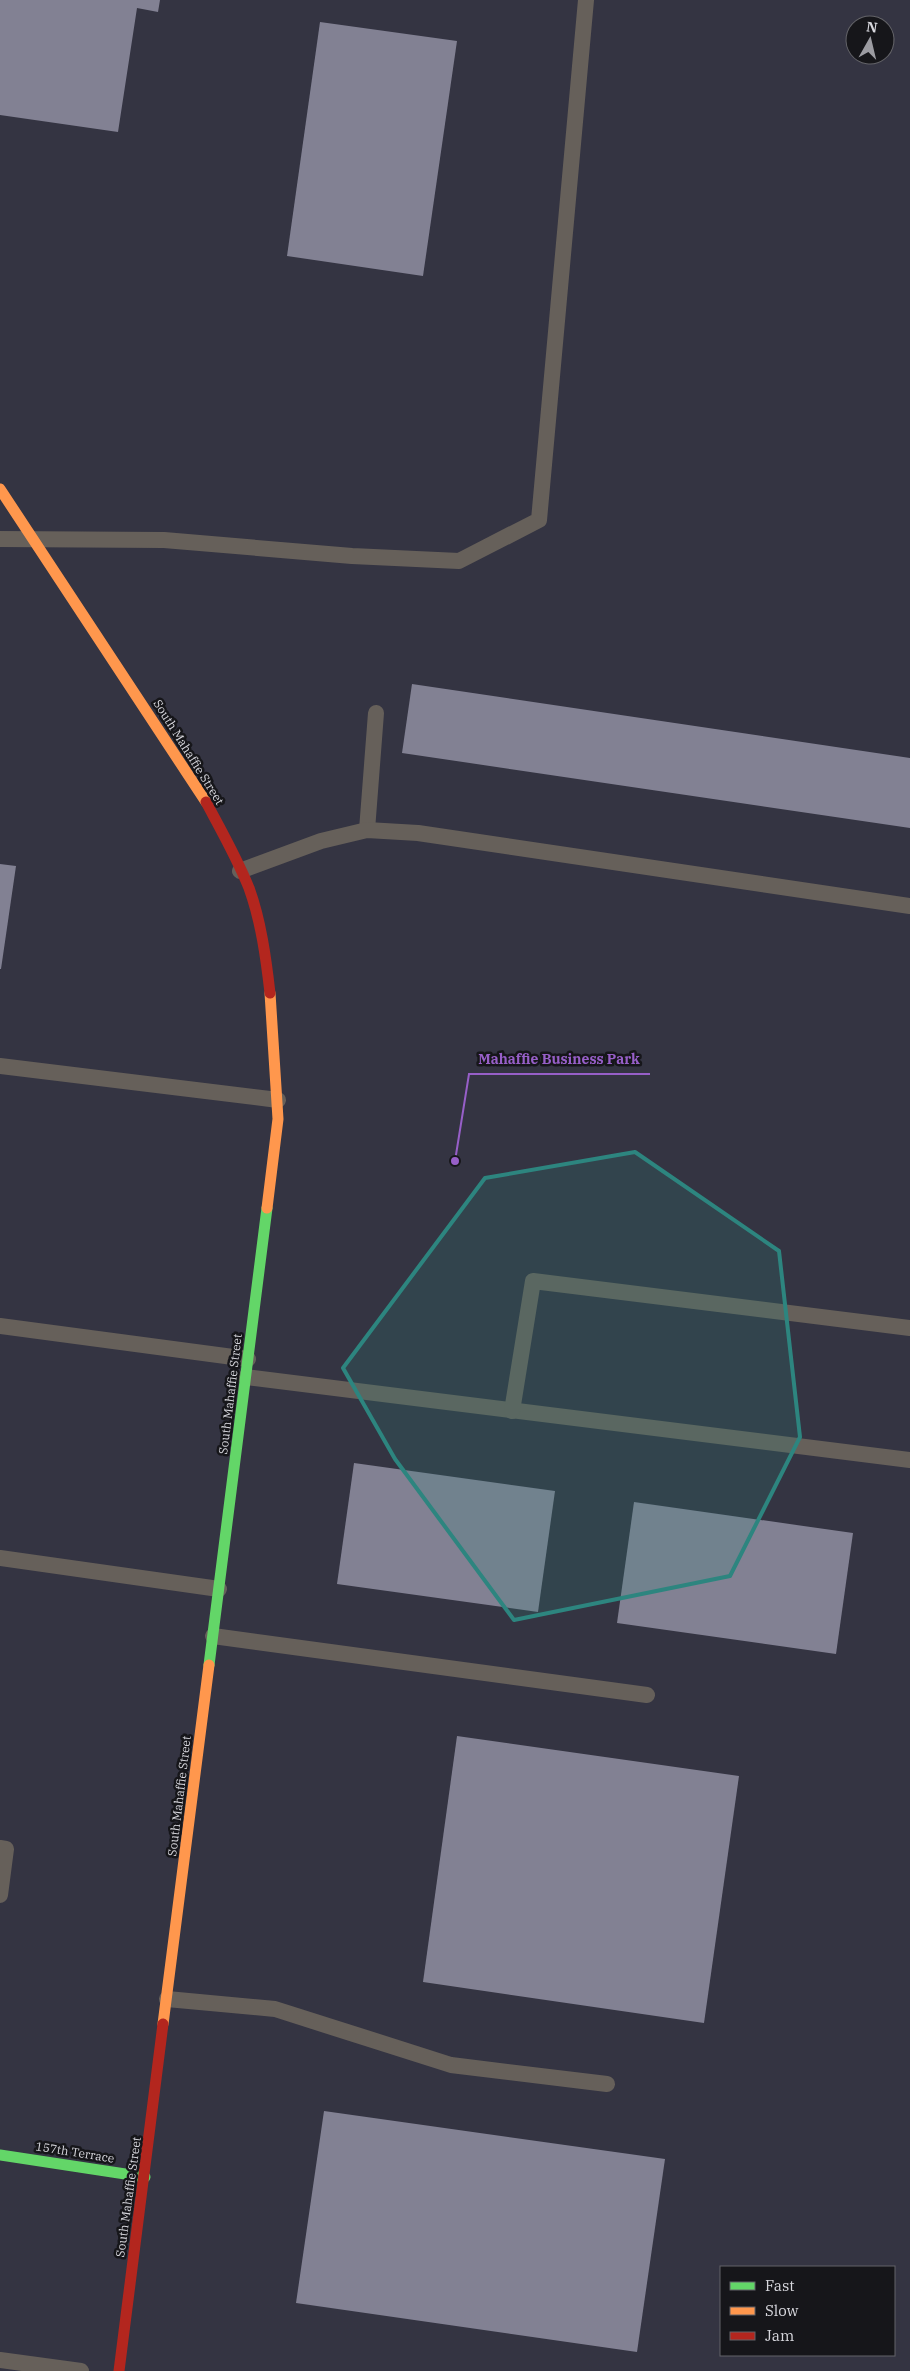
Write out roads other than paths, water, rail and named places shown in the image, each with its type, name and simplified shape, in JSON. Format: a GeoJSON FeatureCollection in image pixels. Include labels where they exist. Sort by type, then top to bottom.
{"type":"FeatureCollection","features":[{"type":"Feature","properties":{"kind":"street","name":"South Mahaffie Street"},"geometry":{"type":"LineString","coordinates":[[0,489],[200,792],[240,871],[252,900],[272,995],[276,1041],[278,1119],[119,2371]]}},
{"type":"Feature","properties":{"kind":"street","name":"157th Terrace"},"geometry":{"type":"LineString","coordinates":[[0,2155],[145,2177]]}},
{"type":"Feature","properties":{"kind":"lane"},"geometry":{"type":"LineString","coordinates":[[0,540],[164,540],[352,556],[459,561],[539,520],[586,0]]}},
{"type":"Feature","properties":{"kind":"lane"},"geometry":{"type":"LineString","coordinates":[[366,830],[376,713]]}},
{"type":"Feature","properties":{"kind":"lane"},"geometry":{"type":"LineString","coordinates":[[240,871],[321,841],[366,830],[427,835],[910,906]]}},
{"type":"Feature","properties":{"kind":"lane"},"geometry":{"type":"LineString","coordinates":[[0,1066],[278,1100]]}},
{"type":"Feature","properties":{"kind":"lane"},"geometry":{"type":"LineString","coordinates":[[512,1410],[533,1281],[910,1328]]}},
{"type":"Feature","properties":{"kind":"lane"},"geometry":{"type":"LineString","coordinates":[[0,1326],[248,1359]]}},
{"type":"Feature","properties":{"kind":"lane"},"geometry":{"type":"LineString","coordinates":[[246,1377],[910,1460]]}},
{"type":"Feature","properties":{"kind":"lane"},"geometry":{"type":"LineString","coordinates":[[0,1558],[219,1589]]}},
{"type":"Feature","properties":{"kind":"lane"},"geometry":{"type":"LineString","coordinates":[[213,1636],[647,1695]]}},
{"type":"Feature","properties":{"kind":"lane"},"geometry":{"type":"LineString","coordinates":[[0,1848],[6,1849],[0,1895]]}},
{"type":"Feature","properties":{"kind":"lane"},"geometry":{"type":"LineString","coordinates":[[167,1999],[275,2009],[451,2065],[607,2084]]}},
{"type":"Feature","properties":{"kind":"lane"},"geometry":{"type":"LineString","coordinates":[[0,2360],[82,2371]]}},
{"type":"Feature","properties":{"kind":"place","name":"Mahaffie Business Park"},"geometry":{"type":"Point","coordinates":[455,1161]}}]}
